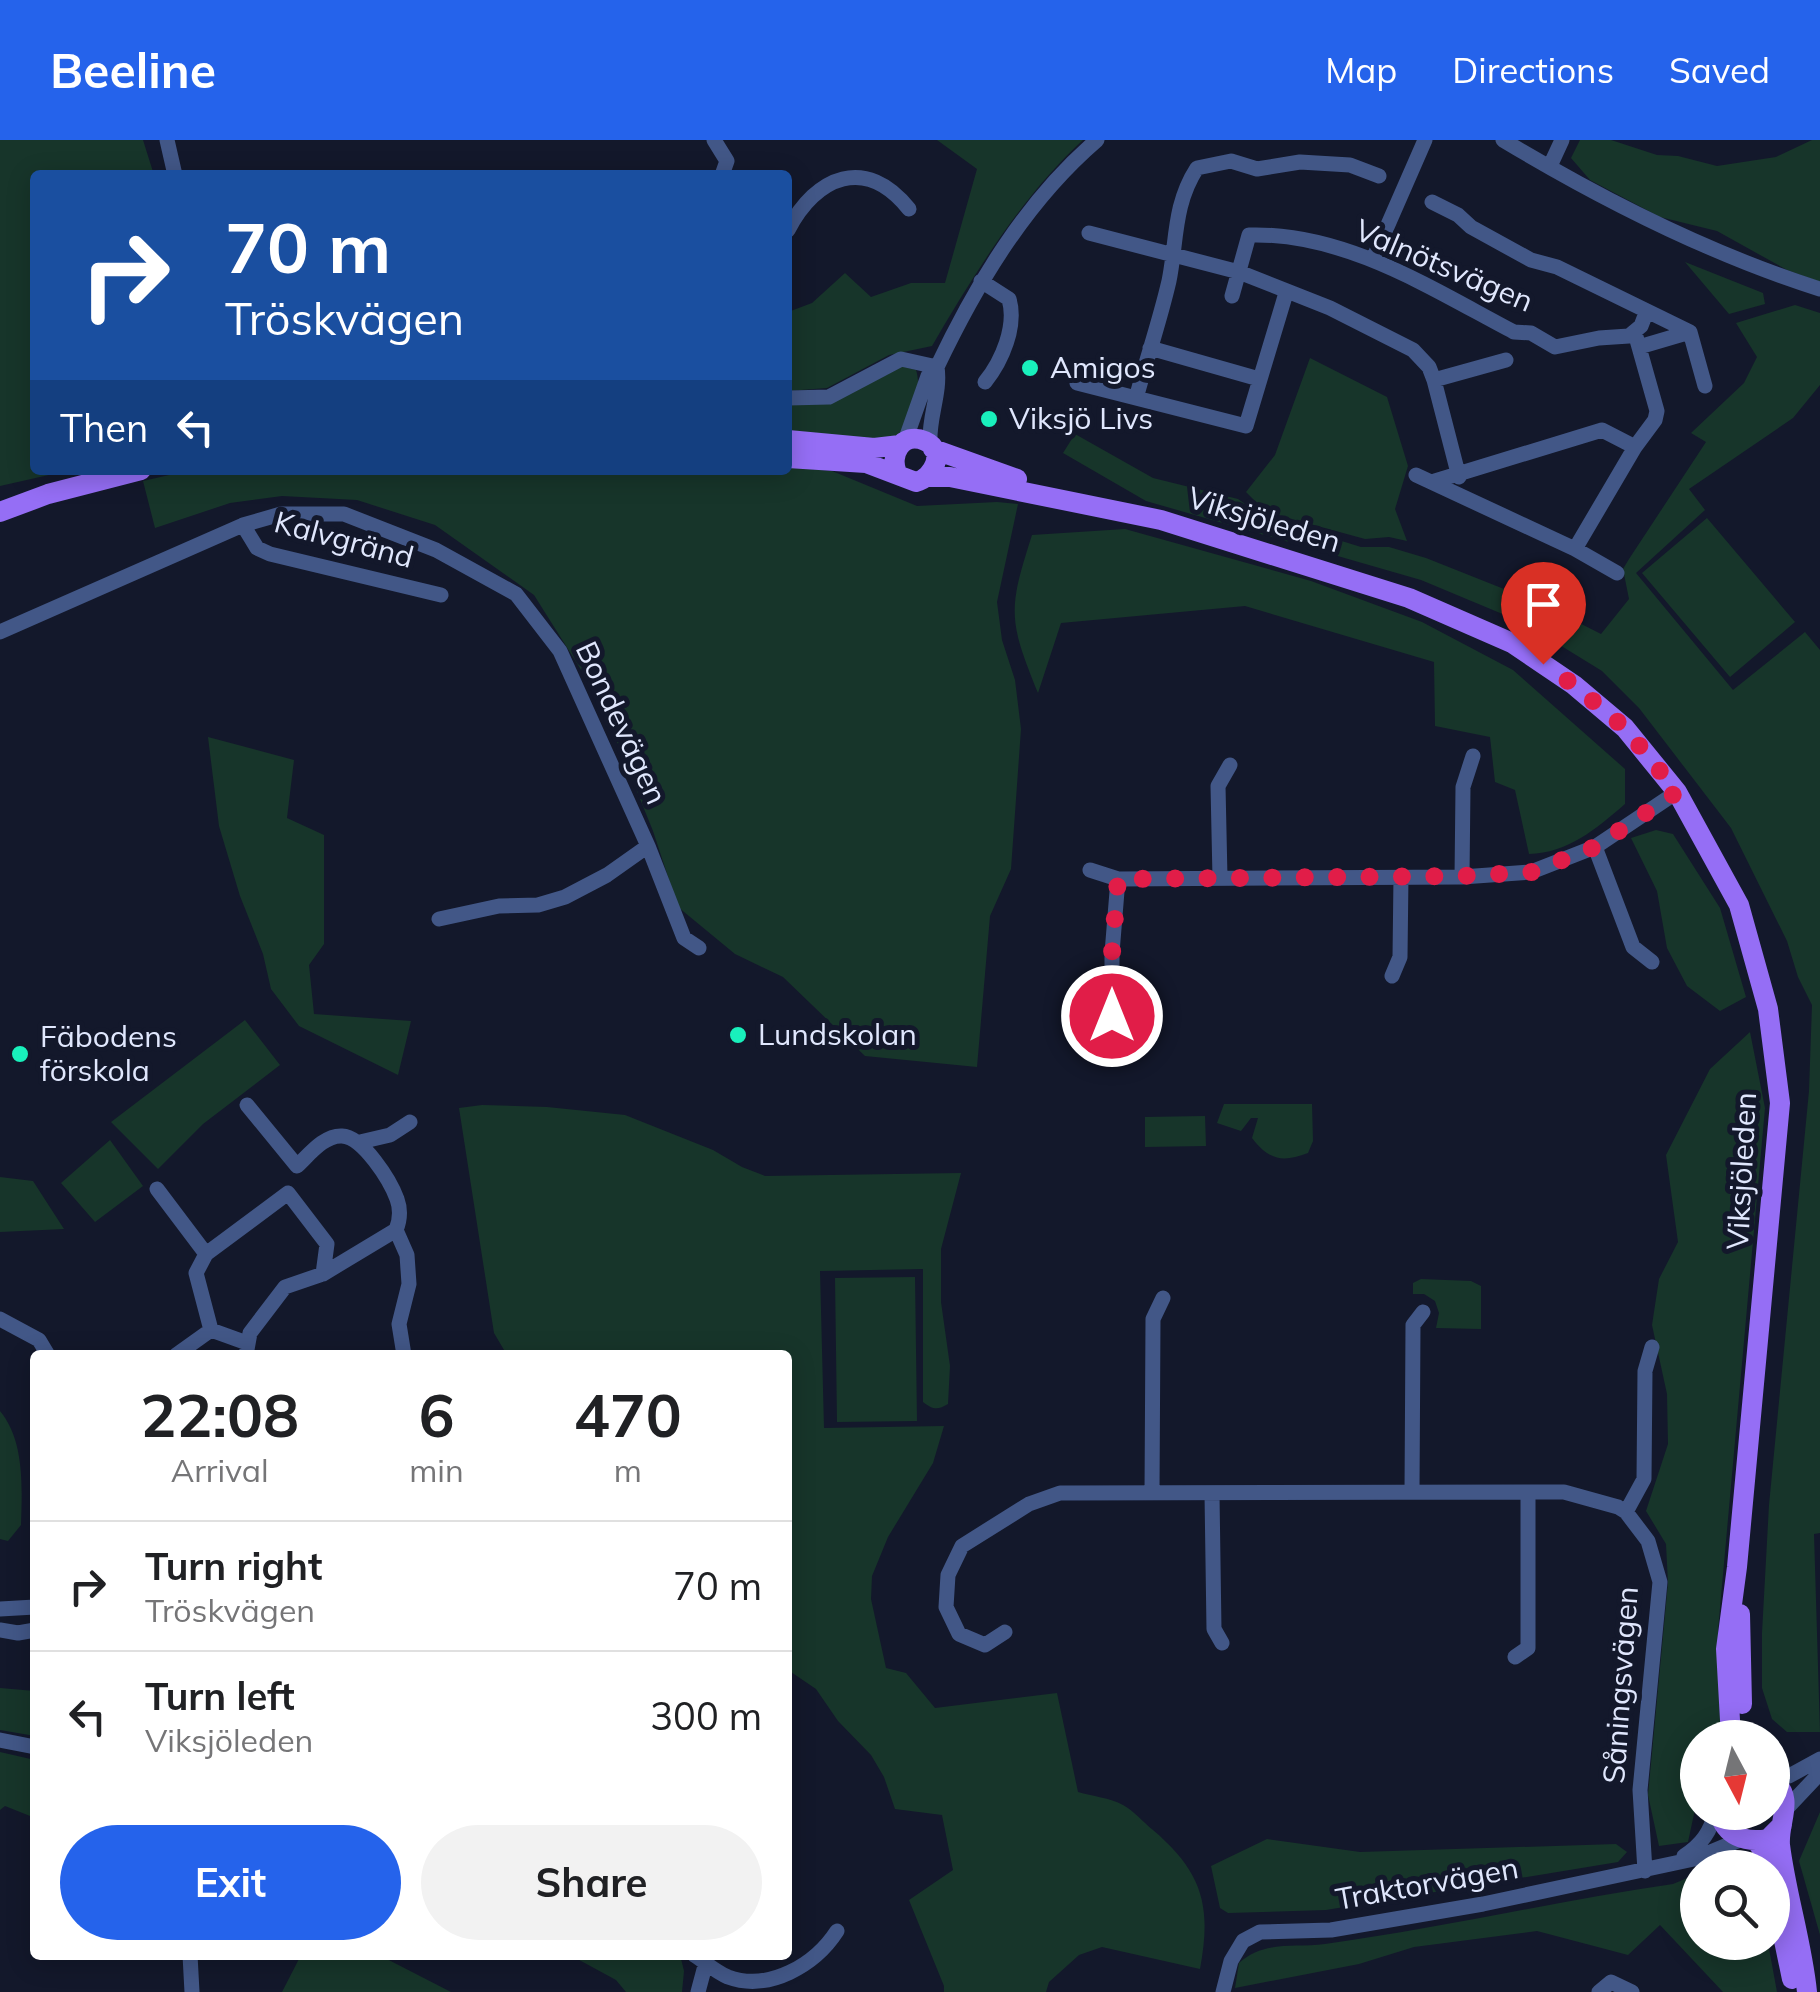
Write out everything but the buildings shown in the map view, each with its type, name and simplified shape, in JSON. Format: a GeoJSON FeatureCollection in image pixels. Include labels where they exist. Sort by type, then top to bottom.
{"type":"FeatureCollection","features":[{"type":"Feature","properties":{"kind":"main road"},"geometry":{"type":"LineString","coordinates":[[792,440],[874,448],[918,440],[931,447],[936,463],[929,477],[916,482],[866,463],[792,458]]}},
{"type":"Feature","properties":{"kind":"main road"},"geometry":{"type":"LineString","coordinates":[[897,473],[893,458],[902,443]]}},
{"type":"Feature","properties":{"kind":"main road","name":"Viksjöleden"},"geometry":{"type":"LineString","coordinates":[[931,447],[950,458],[1409,598],[1512,643],[1574,685],[1625,728],[1677,792],[1739,904],[1768,1008],[1780,1103],[1726,1649],[1730,1720]]}},
{"type":"Feature","properties":{"kind":"main road"},"geometry":{"type":"LineString","coordinates":[[0,512],[48,494],[122,475]]}},
{"type":"Feature","properties":{"kind":"main road","name":"Viksjöleden"},"geometry":{"type":"LineString","coordinates":[[929,477],[950,477],[1105,506]]}},
{"type":"Feature","properties":{"kind":"main road","name":"Viksjöleden"},"geometry":{"type":"LineString","coordinates":[[1737,1566],[1741,1720]]}},
{"type":"Feature","properties":{"kind":"main road"},"geometry":{"type":"LineString","coordinates":[[1728,1830],[1761,1850]]}},
{"type":"Feature","properties":{"kind":"main road"},"geometry":{"type":"LineString","coordinates":[[1749,1840],[1768,1839],[1775,1830]]}},
{"type":"Feature","properties":{"kind":"main road"},"geometry":{"type":"LineString","coordinates":[[1781,1830],[1779,1840],[1806,1992]]}},
{"type":"Feature","properties":{"kind":"main road"},"geometry":{"type":"LineString","coordinates":[[1789,1960],[1796,1992]]}},
{"type":"Feature","properties":{"kind":"street"},"geometry":{"type":"LineString","coordinates":[[167,140],[174,170]]}},
{"type":"Feature","properties":{"kind":"street"},"geometry":{"type":"LineString","coordinates":[[714,140],[727,161],[724,170]]}},
{"type":"Feature","properties":{"kind":"street"},"geometry":{"type":"LineString","coordinates":[[902,443],[928,376],[937,367],[980,282],[1039,202],[1072,162],[1097,140]]}},
{"type":"Feature","properties":{"kind":"street"},"geometry":{"type":"LineString","coordinates":[[1374,259],[1425,140]]}},
{"type":"Feature","properties":{"kind":"street"},"geometry":{"type":"LineString","coordinates":[[1504,140],[1674,233],[1773,275],[1820,289]]}},
{"type":"Feature","properties":{"kind":"street"},"geometry":{"type":"LineString","coordinates":[[1550,166],[1562,140]]}},
{"type":"Feature","properties":{"kind":"street"},"geometry":{"type":"LineString","coordinates":[[1137,396],[1170,278],[1171,254],[1188,182],[1197,168],[1231,161],[1256,169],[1300,162],[1350,165],[1379,176]]}},
{"type":"Feature","properties":{"kind":"street"},"geometry":{"type":"LineString","coordinates":[[792,222],[801,204],[832,182],[852,177],[874,180],[897,194],[908,209]]}},
{"type":"Feature","properties":{"kind":"street"},"geometry":{"type":"LineString","coordinates":[[1432,202],[1531,260],[1558,266],[1690,332]]}},
{"type":"Feature","properties":{"kind":"street"},"geometry":{"type":"LineString","coordinates":[[1088,233],[1239,272],[1330,308],[1413,350],[1429,367],[1434,380],[1464,496]]}},
{"type":"Feature","properties":{"kind":"street","name":"Valnötsvägen"},"geometry":{"type":"LineString","coordinates":[[1239,272],[1249,235],[1278,234],[1374,259],[1514,332],[1531,334],[1556,347],[1637,340]]}},
{"type":"Feature","properties":{"kind":"street"},"geometry":{"type":"LineString","coordinates":[[1232,296],[1239,272]]}},
{"type":"Feature","properties":{"kind":"street"},"geometry":{"type":"LineString","coordinates":[[980,282],[1009,300],[1013,312],[996,368],[985,382]]}},
{"type":"Feature","properties":{"kind":"street"},"geometry":{"type":"LineString","coordinates":[[1077,383],[1246,426],[1286,293]]}},
{"type":"Feature","properties":{"kind":"street"},"geometry":{"type":"LineString","coordinates":[[1575,549],[1634,446],[1655,420],[1657,411],[1637,340],[1646,312]]}},
{"type":"Feature","properties":{"kind":"street"},"geometry":{"type":"LineString","coordinates":[[1637,340],[1690,332]]}},
{"type":"Feature","properties":{"kind":"street"},"geometry":{"type":"LineString","coordinates":[[1690,332],[1705,386]]}},
{"type":"Feature","properties":{"kind":"street"},"geometry":{"type":"LineString","coordinates":[[1150,348],[1259,379]]}},
{"type":"Feature","properties":{"kind":"street"},"geometry":{"type":"LineString","coordinates":[[792,398],[829,397],[901,359],[937,367]]}},
{"type":"Feature","properties":{"kind":"street"},"geometry":{"type":"LineString","coordinates":[[1434,380],[1506,360]]}},
{"type":"Feature","properties":{"kind":"street"},"geometry":{"type":"LineString","coordinates":[[931,447],[937,367]]}},
{"type":"Feature","properties":{"kind":"street"},"geometry":{"type":"LineString","coordinates":[[1434,482],[1602,430],[1634,446]]}},
{"type":"Feature","properties":{"kind":"street"},"geometry":{"type":"LineString","coordinates":[[1416,475],[1575,549],[1617,573]]}},
{"type":"Feature","properties":{"kind":"street","name":"Bondevägen"},"geometry":{"type":"LineString","coordinates":[[0,632],[243,524],[281,514],[344,514],[436,550],[516,594],[560,651],[648,846],[684,938],[700,948]]}},
{"type":"Feature","properties":{"kind":"street","name":"Kalvgränd"},"geometry":{"type":"LineString","coordinates":[[243,524],[257,548],[270,554],[441,594]]}},
{"type":"Feature","properties":{"kind":"street"},"geometry":{"type":"LineString","coordinates":[[1462,876],[1463,787],[1474,756]]}},
{"type":"Feature","properties":{"kind":"street"},"geometry":{"type":"LineString","coordinates":[[1220,878],[1218,786],[1230,765]]}},
{"type":"Feature","properties":{"kind":"street"},"geometry":{"type":"LineString","coordinates":[[1090,870],[1118,879],[1532,872],[1595,847],[1677,792]]}},
{"type":"Feature","properties":{"kind":"street"},"geometry":{"type":"LineString","coordinates":[[439,919],[565,897],[648,846]]}},
{"type":"Feature","properties":{"kind":"street"},"geometry":{"type":"LineString","coordinates":[[1595,847],[1633,947],[1652,962]]}},
{"type":"Feature","properties":{"kind":"street"},"geometry":{"type":"LineString","coordinates":[[1392,976],[1400,957],[1401,876]]}},
{"type":"Feature","properties":{"kind":"street"},"geometry":{"type":"LineString","coordinates":[[1112,1016],[1118,879]]}},
{"type":"Feature","properties":{"kind":"street"},"geometry":{"type":"LineString","coordinates":[[246,1105],[297,1166],[298,1182],[206,1254],[196,1273],[211,1330],[246,1349],[250,1334],[286,1287],[323,1274],[396,1230]]}},
{"type":"Feature","properties":{"kind":"street"},"geometry":{"type":"LineString","coordinates":[[297,1166],[328,1139],[342,1136],[360,1142],[390,1135],[410,1122]]}},
{"type":"Feature","properties":{"kind":"street"},"geometry":{"type":"LineString","coordinates":[[360,1142],[398,1200],[400,1217],[396,1230],[407,1255],[410,1284],[399,1324],[403,1350]]}},
{"type":"Feature","properties":{"kind":"street"},"geometry":{"type":"LineString","coordinates":[[158,1188],[206,1254]]}},
{"type":"Feature","properties":{"kind":"street"},"geometry":{"type":"LineString","coordinates":[[288,1193],[326,1244],[323,1274]]}},
{"type":"Feature","properties":{"kind":"street"},"geometry":{"type":"LineString","coordinates":[[1152,1493],[1153,1319],[1163,1298]]}},
{"type":"Feature","properties":{"kind":"street"},"geometry":{"type":"LineString","coordinates":[[1412,1492],[1413,1324],[1422,1312]]}},
{"type":"Feature","properties":{"kind":"street"},"geometry":{"type":"LineString","coordinates":[[0,1319],[39,1340],[45,1350]]}},
{"type":"Feature","properties":{"kind":"street"},"geometry":{"type":"LineString","coordinates":[[183,1350],[211,1330]]}},
{"type":"Feature","properties":{"kind":"street"},"geometry":{"type":"LineString","coordinates":[[1005,1632],[985,1645],[960,1634],[946,1606],[948,1575],[962,1546],[1029,1504],[1060,1493],[1564,1492],[1626,1512],[1644,1480],[1645,1371],[1652,1346]]}},
{"type":"Feature","properties":{"kind":"street"},"geometry":{"type":"LineString","coordinates":[[1515,1657],[1528,1648],[1528,1492]]}},
{"type":"Feature","properties":{"kind":"street"},"geometry":{"type":"LineString","coordinates":[[1212,1494],[1214,1629],[1222,1644]]}},
{"type":"Feature","properties":{"kind":"street","name":"Såningsvägen"},"geometry":{"type":"LineString","coordinates":[[1626,1512],[1648,1541],[1660,1582],[1640,1790],[1645,1870]]}},
{"type":"Feature","properties":{"kind":"street"},"geometry":{"type":"LineString","coordinates":[[0,1609],[30,1607]]}},
{"type":"Feature","properties":{"kind":"street"},"geometry":{"type":"LineString","coordinates":[[0,1630],[30,1631]]}},
{"type":"Feature","properties":{"kind":"street"},"geometry":{"type":"LineString","coordinates":[[0,1740],[30,1746]]}},
{"type":"Feature","properties":{"kind":"street"},"geometry":{"type":"LineString","coordinates":[[1790,1775],[1820,1759]]}},
{"type":"Feature","properties":{"kind":"street"},"geometry":{"type":"LineString","coordinates":[[1790,1810],[1820,1773]]}},
{"type":"Feature","properties":{"kind":"street"},"geometry":{"type":"LineString","coordinates":[[1675,1863],[1696,1848],[1710,1830]]}},
{"type":"Feature","properties":{"kind":"street","name":"Traktorvägen"},"geometry":{"type":"LineString","coordinates":[[1224,1992],[1231,1961],[1243,1941],[1260,1932],[1331,1930],[1645,1870],[1694,1859],[1749,1840]]}},
{"type":"Feature","properties":{"kind":"street"},"geometry":{"type":"LineString","coordinates":[[701,1960],[725,1976],[748,1984],[771,1981],[814,1960],[837,1931]]}},
{"type":"Feature","properties":{"kind":"street"},"geometry":{"type":"LineString","coordinates":[[190,1960],[192,1992]]}},
{"type":"Feature","properties":{"kind":"street"},"geometry":{"type":"LineString","coordinates":[[698,1992],[700,1960]]}},
{"type":"Feature","properties":{"kind":"street"},"geometry":{"type":"LineString","coordinates":[[1598,1992],[1611,1982],[1632,1992]]}},
{"type":"Feature","properties":{"kind":"green space"},"geometry":{"type":"Polygon","coordinates":[[[0,140],[143,140],[152,170],[30,170],[30,475],[49,475],[0,486],[0,140]]]}},
{"type":"Feature","properties":{"kind":"green space"},"geometry":{"type":"Polygon","coordinates":[[[937,140],[1083,140],[1019,211],[932,346],[889,355],[827,388],[792,391],[792,310],[812,303],[845,273],[871,297],[911,283],[945,283],[977,169],[937,140]]]}},
{"type":"Feature","properties":{"kind":"green space"},"geometry":{"type":"Polygon","coordinates":[[[1580,140],[1611,140],[1657,155],[1717,166],[1776,157],[1820,140],[1820,282],[1787,270],[1717,231],[1660,217],[1590,180],[1571,158],[1580,140]]]}},
{"type":"Feature","properties":{"kind":"green space"},"geometry":{"type":"Polygon","coordinates":[[[1685,262],[1763,293],[1765,304],[1729,314],[1685,262]]]}},
{"type":"Feature","properties":{"kind":"green space"},"geometry":{"type":"Polygon","coordinates":[[[1795,305],[1820,313],[1820,385],[1793,418],[1689,489],[1705,510],[1636,573],[1733,690],[1805,632],[1820,650],[1820,1533],[1814,1534],[1820,1732],[1790,1732],[1790,1720],[1773,1720],[1762,1688],[1769,1505],[1809,1091],[1812,1005],[1787,941],[1731,828],[1639,708],[1602,671],[1524,623],[1421,580],[1146,501],[1063,453],[1075,434],[1153,478],[1238,499],[1264,517],[1361,547],[1389,547],[1426,558],[1542,604],[1601,634],[1629,599],[1623,569],[1706,442],[1691,433],[1744,383],[1757,357],[1736,323],[1795,305]]]}},
{"type":"Feature","properties":{"kind":"green space"},"geometry":{"type":"Polygon","coordinates":[[[1310,358],[1387,397],[1408,466],[1395,509],[1407,541],[1389,537],[1365,539],[1266,512],[1246,492],[1275,455],[1310,358]]]}},
{"type":"Feature","properties":{"kind":"green space"},"geometry":{"type":"Polygon","coordinates":[[[901,366],[916,370],[916,406],[908,425],[897,437],[881,441],[792,430],[792,403],[901,366]]]}},
{"type":"Feature","properties":{"kind":"green space"},"geometry":{"type":"Polygon","coordinates":[[[792,467],[832,471],[917,506],[1018,504],[997,602],[1002,640],[1015,680],[1021,729],[1011,869],[990,916],[977,1067],[865,1056],[783,977],[735,954],[678,907],[653,831],[600,700],[534,595],[435,525],[357,500],[282,496],[230,503],[155,528],[143,481],[169,475],[792,475],[792,467]]]}},
{"type":"Feature","properties":{"kind":"green space"},"geometry":{"type":"Polygon","coordinates":[[[1707,518],[1795,622],[1730,677],[1642,573],[1707,518]]]}},
{"type":"Feature","properties":{"kind":"green space"},"geometry":{"type":"Polygon","coordinates":[[[1125,529],[1311,581],[1422,622],[1513,670],[1625,769],[1625,804],[1569,844],[1529,854],[1515,790],[1495,782],[1490,737],[1435,726],[1434,662],[1245,606],[1061,623],[1038,693],[1021,648],[1015,614],[1015,598],[1032,535],[1125,529]]]}},
{"type":"Feature","properties":{"kind":"green space"},"geometry":{"type":"Polygon","coordinates":[[[208,737],[294,760],[287,818],[324,835],[324,944],[309,965],[314,1014],[411,1021],[398,1075],[299,1026],[271,989],[263,954],[219,826],[208,737]]]}},
{"type":"Feature","properties":{"kind":"green space"},"geometry":{"type":"Polygon","coordinates":[[[1656,830],[1673,834],[1720,908],[1746,997],[1720,1011],[1687,986],[1667,948],[1657,891],[1631,838],[1656,830]]]}},
{"type":"Feature","properties":{"kind":"green space"},"geometry":{"type":"Polygon","coordinates":[[[245,1020],[280,1065],[203,1124],[158,1169],[111,1122],[245,1020]]]}},
{"type":"Feature","properties":{"kind":"green space"},"geometry":{"type":"Polygon","coordinates":[[[1750,1032],[1765,1108],[1718,1630],[1722,1720],[1680,1720],[1680,1830],[1691,1830],[1688,1842],[1659,1846],[1648,1795],[1668,1583],[1666,1544],[1646,1511],[1668,1444],[1667,1394],[1652,1325],[1659,1279],[1678,1242],[1666,1155],[1710,1069],[1750,1032]]]}},
{"type":"Feature","properties":{"kind":"green space"},"geometry":{"type":"Polygon","coordinates":[[[1224,1104],[1312,1104],[1313,1141],[1308,1153],[1291,1158],[1270,1155],[1252,1138],[1258,1118],[1251,1118],[1241,1131],[1217,1123],[1224,1104]]]}},
{"type":"Feature","properties":{"kind":"green space"},"geometry":{"type":"Polygon","coordinates":[[[547,1107],[625,1115],[713,1150],[765,1176],[961,1173],[941,1249],[941,1302],[950,1366],[948,1404],[935,1408],[923,1402],[923,1269],[820,1271],[824,1428],[944,1426],[933,1463],[888,1537],[872,1576],[871,1599],[886,1668],[906,1673],[935,1708],[1057,1693],[1078,1792],[1127,1807],[1170,1845],[1193,1876],[1205,1926],[1200,1969],[1102,1947],[1079,1955],[1049,1982],[1046,1992],[944,1992],[909,1900],[953,1870],[942,1815],[895,1809],[871,1755],[838,1721],[816,1689],[792,1673],[792,1350],[504,1350],[494,1333],[459,1108],[547,1107]]]}},
{"type":"Feature","properties":{"kind":"green space"},"geometry":{"type":"Polygon","coordinates":[[[1205,1116],[1206,1146],[1145,1147],[1145,1117],[1205,1116]]]}},
{"type":"Feature","properties":{"kind":"green space"},"geometry":{"type":"Polygon","coordinates":[[[110,1140],[143,1186],[95,1222],[61,1183],[110,1140]]]}},
{"type":"Feature","properties":{"kind":"green space"},"geometry":{"type":"Polygon","coordinates":[[[0,1177],[33,1181],[64,1229],[0,1232],[0,1177]]]}},
{"type":"Feature","properties":{"kind":"green space"},"geometry":{"type":"Polygon","coordinates":[[[915,1277],[917,1421],[837,1422],[835,1278],[915,1277]]]}},
{"type":"Feature","properties":{"kind":"green space"},"geometry":{"type":"Polygon","coordinates":[[[1421,1279],[1471,1281],[1481,1286],[1481,1329],[1436,1328],[1439,1313],[1435,1301],[1424,1294],[1413,1294],[1413,1283],[1421,1279]]]}},
{"type":"Feature","properties":{"kind":"green space"},"geometry":{"type":"Polygon","coordinates":[[[0,1411],[14,1436],[21,1481],[21,1525],[8,1541],[0,1539],[0,1411]]]}},
{"type":"Feature","properties":{"kind":"green space"},"geometry":{"type":"Polygon","coordinates":[[[0,1688],[30,1691],[30,1735],[0,1730],[0,1688]]]}},
{"type":"Feature","properties":{"kind":"green space"},"geometry":{"type":"Polygon","coordinates":[[[0,1752],[30,1759],[30,1816],[5,1806],[0,1810],[0,1752]]]}},
{"type":"Feature","properties":{"kind":"green space"},"geometry":{"type":"Polygon","coordinates":[[[1820,1812],[1820,1935],[1799,1861],[1820,1812]]]}},
{"type":"Feature","properties":{"kind":"green space"},"geometry":{"type":"Polygon","coordinates":[[[1267,1839],[1360,1852],[1616,1844],[1627,1852],[1618,1862],[1326,1910],[1228,1913],[1220,1908],[1211,1866],[1267,1839]]]}},
{"type":"Feature","properties":{"kind":"green space"},"geometry":{"type":"Polygon","coordinates":[[[1680,1881],[1680,1946],[1660,1925],[1628,1955],[1537,1931],[1414,1947],[1359,1964],[1235,1988],[1239,1963],[1269,1948],[1325,1944],[1680,1881]]]}},
{"type":"Feature","properties":{"kind":"green space"},"geometry":{"type":"Polygon","coordinates":[[[298,1960],[389,1960],[451,1992],[282,1992],[298,1960]]]}},
{"type":"Feature","properties":{"kind":"green space"},"geometry":{"type":"Polygon","coordinates":[[[579,1960],[681,1960],[684,1971],[682,1992],[626,1992],[616,1980],[579,1960]]]}},
{"type":"Feature","properties":{"kind":"green space"},"geometry":{"type":"Polygon","coordinates":[[[1693,1960],[1771,1960],[1777,1992],[1723,1992],[1693,1960]]]}},
{"type":"Feature","properties":{"kind":"place","name":"Amigos"},"geometry":{"type":"Point","coordinates":[1030,368]}},
{"type":"Feature","properties":{"kind":"place","name":"Viksjö Livs"},"geometry":{"type":"Point","coordinates":[989,419]}},
{"type":"Feature","properties":{"kind":"place","name":"Lundskolan"},"geometry":{"type":"Point","coordinates":[738,1035]}},
{"type":"Feature","properties":{"kind":"place","name":"Fäbodens förskola"},"geometry":{"type":"Point","coordinates":[20,1054]}},
{"type":"Feature","properties":{"kind":"route"},"geometry":{"type":"LineString","coordinates":[[1112,1016],[1118,879],[1532,872],[1595,847],[1677,792],[1625,728],[1543,664]]}}]}
